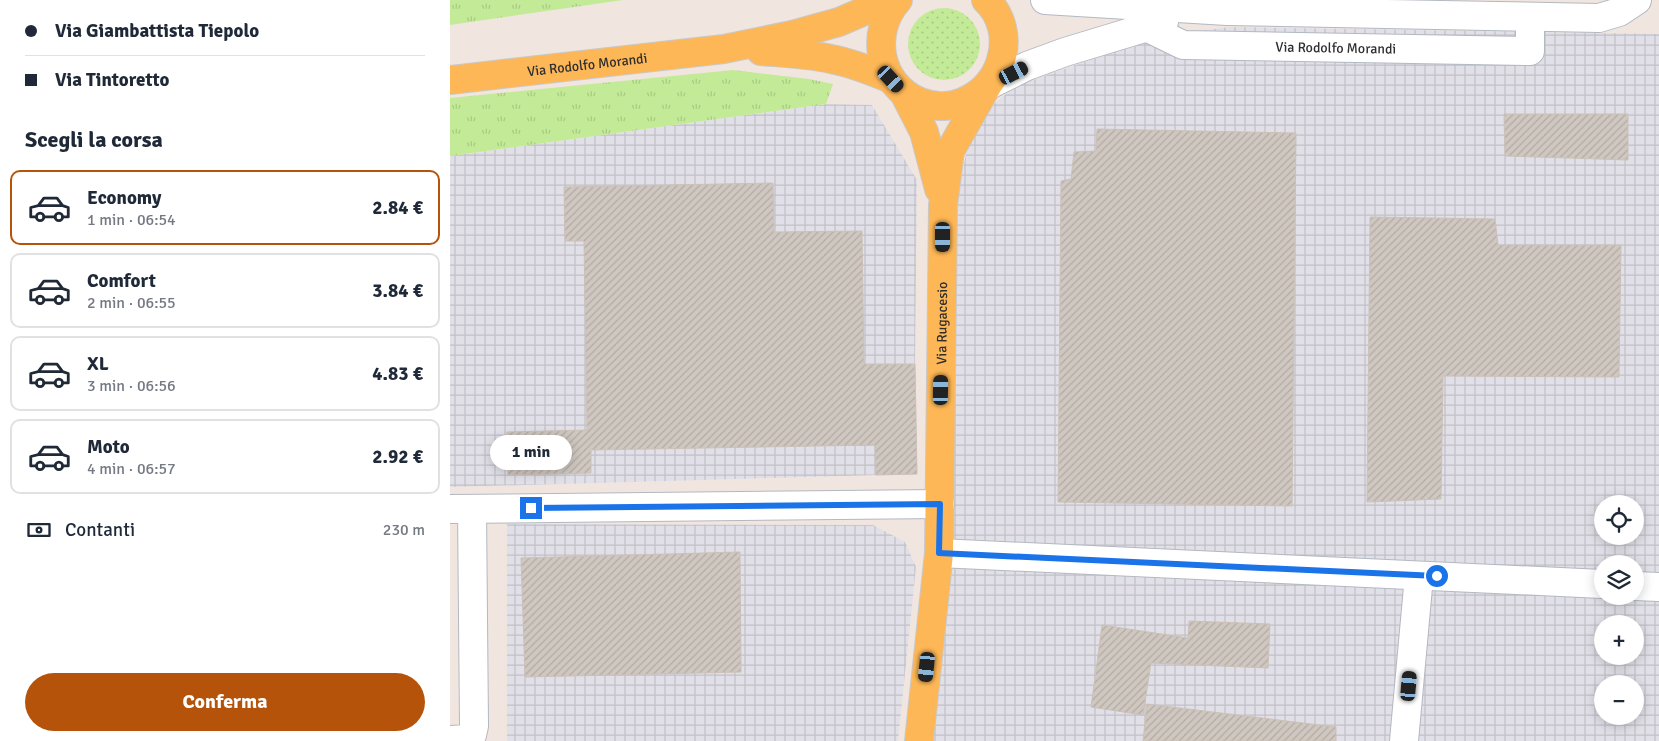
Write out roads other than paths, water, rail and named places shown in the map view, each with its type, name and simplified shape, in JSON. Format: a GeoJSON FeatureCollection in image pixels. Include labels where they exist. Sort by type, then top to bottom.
{"type":"FeatureCollection","features":[{"type":"Feature","properties":{"kind":"main road","name":"Via Rodolfo Morandi"},"geometry":{"type":"LineString","coordinates":[[450,80],[724,49],[792,35],[839,22],[890,0]]}},
{"type":"Feature","properties":{"kind":"main road","name":"Via Rugacesio"},"geometry":{"type":"LineString","coordinates":[[898,0],[890,8],[882,25],[880,44],[883,62],[924,132],[943,205]]}},
{"type":"Feature","properties":{"kind":"main road","name":"Via Rugacesio"},"geometry":{"type":"LineString","coordinates":[[919,741],[939,553],[943,205],[950,151],[987,86],[999,69],[1004,48],[1002,27],[994,7],[986,0]]}},
{"type":"Feature","properties":{"kind":"main road","name":"Via Rodolfo Morandi"},"geometry":{"type":"LineString","coordinates":[[724,49],[791,53],[830,58],[852,64],[898,86],[920,102],[938,106],[956,104],[973,98],[987,86]]}},
{"type":"Feature","properties":{"kind":"street"},"geometry":{"type":"LineString","coordinates":[[1044,0],[1227,11],[1599,18],[1619,12],[1637,0]]}},
{"type":"Feature","properties":{"kind":"street"},"geometry":{"type":"LineString","coordinates":[[987,86],[1042,60],[1146,27],[1178,18],[1227,11]]}},
{"type":"Feature","properties":{"kind":"street"},"geometry":{"type":"LineString","coordinates":[[1466,16],[1466,50]]}},
{"type":"Feature","properties":{"kind":"street","name":"Via Rodolfo Morandi"},"geometry":{"type":"LineString","coordinates":[[1146,27],[1183,45],[1530,51],[1530,17]]}},
{"type":"Feature","properties":{"kind":"street"},"geometry":{"type":"LineString","coordinates":[[450,740],[470,739],[474,726],[461,509],[940,504]]}},
{"type":"Feature","properties":{"kind":"street"},"geometry":{"type":"LineString","coordinates":[[939,553],[1594,584]]}},
{"type":"Feature","properties":{"kind":"street"},"geometry":{"type":"LineString","coordinates":[[1404,741],[1419,576]]}},
{"type":"Feature","properties":{"kind":"street"},"geometry":{"type":"LineString","coordinates":[[1644,586],[1659,587]]}}]}
